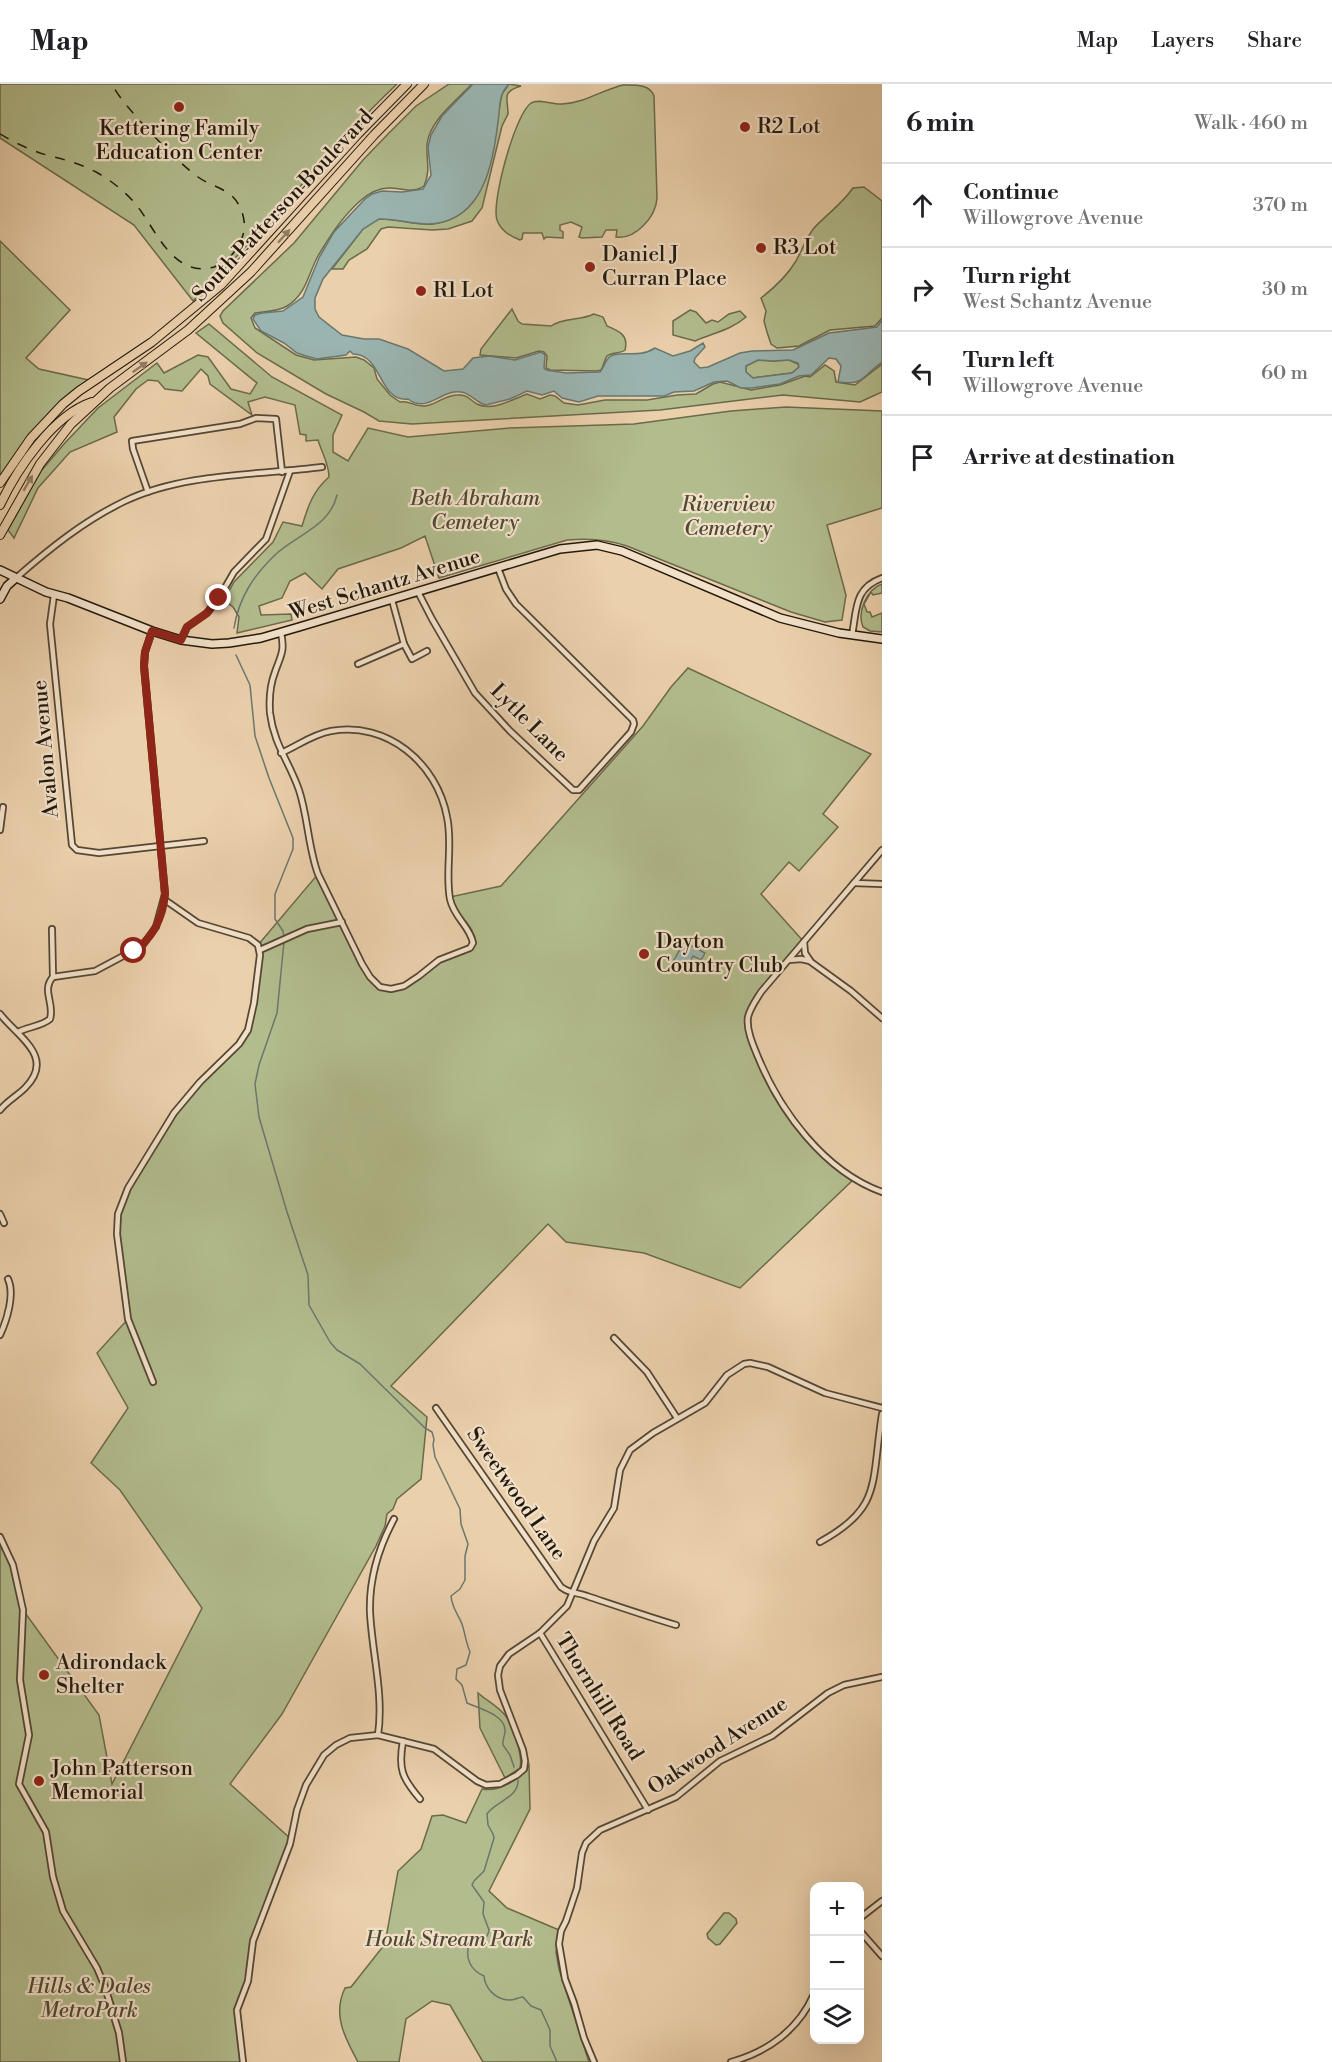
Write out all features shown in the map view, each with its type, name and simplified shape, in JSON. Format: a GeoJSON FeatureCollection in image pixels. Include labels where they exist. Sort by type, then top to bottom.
{"type":"FeatureCollection","features":[{"type":"Feature","properties":{"kind":"main road","name":"South Patterson Boulevard"},"geometry":{"type":"LineString","coordinates":[[3,486],[26,445],[63,404],[152,342],[221,285],[357,134],[407,84]]}},
{"type":"Feature","properties":{"kind":"main road","name":"South Patterson Boulevard"},"geometry":{"type":"LineString","coordinates":[[0,535],[40,464],[71,424],[93,402],[188,330],[223,299],[251,272],[374,135],[424,84]]}},
{"type":"Feature","properties":{"kind":"main road"},"geometry":{"type":"LineString","coordinates":[[0,505],[3,486],[49,434],[80,406],[93,402]]}},
{"type":"Feature","properties":{"kind":"main road","name":"West Schantz Avenue"},"geometry":{"type":"LineString","coordinates":[[0,570],[54,595],[68,598],[152,631],[181,640],[212,644],[280,633],[575,546],[597,545],[625,552],[780,618],[852,635],[882,639]]}},
{"type":"Feature","properties":{"kind":"main road"},"geometry":{"type":"LineString","coordinates":[[0,599],[7,585],[16,578]]}},
{"type":"Feature","properties":{"kind":"street"},"geometry":{"type":"LineString","coordinates":[[148,492],[132,441],[240,424],[256,418],[276,419],[282,472]]}},
{"type":"Feature","properties":{"kind":"street"},"geometry":{"type":"LineString","coordinates":[[16,578],[92,520],[125,501],[148,492],[186,482],[322,466]]}},
{"type":"Feature","properties":{"kind":"street"},"geometry":{"type":"LineString","coordinates":[[181,640],[187,627],[207,613],[234,572],[266,538],[290,471]]}},
{"type":"Feature","properties":{"kind":"street","name":"Lytle Lane"},"geometry":{"type":"LineString","coordinates":[[418,592],[448,648],[480,699],[510,731],[573,790],[579,790],[631,732],[633,719],[516,604],[506,589],[498,568]]}},
{"type":"Feature","properties":{"kind":"street"},"geometry":{"type":"LineString","coordinates":[[852,635],[860,593],[872,581],[882,578]]}},
{"type":"Feature","properties":{"kind":"street","name":"Avalon Avenue"},"geometry":{"type":"LineString","coordinates":[[54,595],[50,624],[72,845],[77,850],[88,853],[161,845]]}},
{"type":"Feature","properties":{"kind":"street"},"geometry":{"type":"LineString","coordinates":[[392,600],[404,644],[412,659],[427,651]]}},
{"type":"Feature","properties":{"kind":"street"},"geometry":{"type":"LineString","coordinates":[[53,977],[95,971],[142,946],[156,927],[165,900],[144,666],[145,652],[152,631]]}},
{"type":"Feature","properties":{"kind":"street"},"geometry":{"type":"LineString","coordinates":[[280,633],[283,651],[272,682],[270,711],[275,739],[281,753],[295,779],[301,796],[313,861],[370,977],[380,987],[394,989],[408,983],[439,960],[470,948],[473,943],[470,934],[456,916],[450,897],[450,832],[445,806],[428,774],[413,754],[384,736],[343,730],[321,734],[281,753]]}},
{"type":"Feature","properties":{"kind":"street"},"geometry":{"type":"LineString","coordinates":[[358,664],[404,644]]}},
{"type":"Feature","properties":{"kind":"street"},"geometry":{"type":"LineString","coordinates":[[0,830],[3,807]]}},
{"type":"Feature","properties":{"kind":"street"},"geometry":{"type":"LineString","coordinates":[[161,845],[204,841]]}},
{"type":"Feature","properties":{"kind":"street"},"geometry":{"type":"LineString","coordinates":[[882,850],[761,992],[750,1010],[748,1027],[756,1053],[782,1106],[802,1132],[841,1168],[865,1185],[882,1191]]}},
{"type":"Feature","properties":{"kind":"street"},"geometry":{"type":"LineString","coordinates":[[854,883],[882,884]]}},
{"type":"Feature","properties":{"kind":"street"},"geometry":{"type":"LineString","coordinates":[[153,1382],[128,1319],[117,1242],[118,1214],[128,1188],[174,1113],[200,1082],[239,1044],[248,1030],[254,1003],[260,950],[258,945],[249,938],[198,923],[165,900]]}},
{"type":"Feature","properties":{"kind":"street"},"geometry":{"type":"LineString","coordinates":[[260,950],[307,929],[342,922]]}},
{"type":"Feature","properties":{"kind":"street"},"geometry":{"type":"LineString","coordinates":[[18,1032],[33,1025],[45,1023],[50,1019],[52,1010],[48,992],[53,977],[52,929]]}},
{"type":"Feature","properties":{"kind":"street"},"geometry":{"type":"LineString","coordinates":[[804,942],[805,953],[812,962],[882,1018]]}},
{"type":"Feature","properties":{"kind":"street"},"geometry":{"type":"LineString","coordinates":[[789,960],[801,959],[812,962]]}},
{"type":"Feature","properties":{"kind":"street"},"geometry":{"type":"LineString","coordinates":[[0,1014],[34,1053],[37,1065],[27,1085],[0,1110]]}},
{"type":"Feature","properties":{"kind":"street"},"geometry":{"type":"LineString","coordinates":[[0,1214],[4,1223]]}},
{"type":"Feature","properties":{"kind":"street"},"geometry":{"type":"LineString","coordinates":[[0,1335],[10,1300],[11,1287],[8,1279]]}},
{"type":"Feature","properties":{"kind":"street"},"geometry":{"type":"LineString","coordinates":[[614,1338],[647,1372],[677,1418]]}},
{"type":"Feature","properties":{"kind":"street"},"geometry":{"type":"LineString","coordinates":[[243,2062],[237,2010],[248,1981],[255,1935],[290,1844],[297,1810],[310,1776],[324,1755],[336,1745],[350,1738],[378,1735],[434,1749],[477,1781],[486,1785],[500,1784],[522,1771],[525,1764],[523,1750],[502,1697],[498,1675],[500,1666],[509,1654],[540,1633],[565,1609],[594,1541],[615,1508],[620,1470],[626,1454],[638,1443],[705,1403],[732,1370],[744,1364],[750,1363],[774,1369],[825,1393],[882,1408]]}},
{"type":"Feature","properties":{"kind":"street","name":"Sweetwood Lane"},"geometry":{"type":"LineString","coordinates":[[436,1408],[549,1571],[561,1587],[573,1594]]}},
{"type":"Feature","properties":{"kind":"street"},"geometry":{"type":"LineString","coordinates":[[881,1470],[882,1414]]}},
{"type":"Feature","properties":{"kind":"street"},"geometry":{"type":"LineString","coordinates":[[378,1735],[379,1696],[371,1623],[371,1598],[376,1566],[394,1519]]}},
{"type":"Feature","properties":{"kind":"street"},"geometry":{"type":"LineString","coordinates":[[820,1542],[856,1525]]}},
{"type":"Feature","properties":{"kind":"street"},"geometry":{"type":"LineString","coordinates":[[0,1538],[13,1565],[22,1610],[20,1680],[29,1735],[20,1784],[46,1832],[53,1877],[63,1911],[97,1968],[105,1987],[119,2033],[123,2062]]}},
{"type":"Feature","properties":{"kind":"street"},"geometry":{"type":"LineString","coordinates":[[573,1594],[587,1596],[676,1625]]}},
{"type":"Feature","properties":{"kind":"street","name":"Thornhill Road"},"geometry":{"type":"LineString","coordinates":[[540,1633],[648,1810]]}},
{"type":"Feature","properties":{"kind":"street","name":"Oakwood Avenue"},"geometry":{"type":"LineString","coordinates":[[594,2062],[584,2038],[562,1967],[559,1937],[577,1888],[582,1853],[586,1843],[600,1830],[676,1797],[720,1761],[772,1736],[828,1693],[844,1685],[882,1677]]}},
{"type":"Feature","properties":{"kind":"street"},"geometry":{"type":"LineString","coordinates":[[403,1741],[400,1760],[402,1775],[420,1799]]}},
{"type":"Feature","properties":{"kind":"street"},"geometry":{"type":"LineString","coordinates":[[864,1915],[882,1901]]}},
{"type":"Feature","properties":{"kind":"street"},"geometry":{"type":"LineString","coordinates":[[864,1936],[882,1956]]}},
{"type":"Feature","properties":{"kind":"street"},"geometry":{"type":"LineString","coordinates":[[731,2062],[755,2054],[780,2039],[798,2021],[810,2001]]}},
{"type":"Feature","properties":{"kind":"green space"},"geometry":{"type":"Polygon","coordinates":[[[0,84],[397,84],[193,301],[134,225],[0,138],[0,84]]]}},
{"type":"Feature","properties":{"kind":"green space"},"geometry":{"type":"Polygon","coordinates":[[[449,84],[472,84],[438,119],[429,135],[428,170],[424,186],[411,190],[381,189],[360,201],[327,241],[298,296],[283,308],[255,313],[251,318],[255,328],[296,355],[314,360],[356,357],[364,360],[374,368],[377,379],[390,395],[400,402],[419,406],[431,405],[457,395],[463,395],[477,404],[489,407],[527,394],[540,399],[550,395],[555,396],[564,403],[578,405],[605,400],[647,400],[696,394],[720,382],[751,390],[780,385],[805,376],[810,377],[825,365],[834,371],[836,382],[855,385],[882,364],[882,392],[860,402],[783,395],[660,410],[412,424],[379,421],[326,394],[257,353],[223,323],[220,316],[223,311],[294,243],[363,160],[387,135],[416,106],[449,84]]]}},
{"type":"Feature","properties":{"kind":"green space"},"geometry":{"type":"Polygon","coordinates":[[[509,84],[521,86],[508,93],[508,114],[502,126],[482,208],[472,221],[448,229],[388,227],[381,229],[367,249],[349,260],[343,269],[332,269],[363,229],[378,219],[433,224],[454,218],[469,207],[480,192],[487,174],[502,94],[509,84]]]}},
{"type":"Feature","properties":{"kind":"green space"},"geometry":{"type":"Polygon","coordinates":[[[623,85],[646,87],[654,96],[657,198],[649,219],[637,231],[623,237],[616,237],[617,230],[606,230],[602,237],[582,238],[579,237],[582,227],[571,222],[560,225],[563,238],[546,237],[544,239],[542,233],[523,233],[520,240],[506,233],[497,220],[498,196],[506,159],[525,110],[534,102],[570,103],[623,85]]]}},
{"type":"Feature","properties":{"kind":"green space"},"geometry":{"type":"Polygon","coordinates":[[[864,187],[882,201],[882,318],[875,326],[830,330],[799,346],[777,348],[771,344],[767,332],[764,321],[766,311],[761,298],[789,272],[814,228],[853,188],[864,187]]]}},
{"type":"Feature","properties":{"kind":"green space"},"geometry":{"type":"Polygon","coordinates":[[[0,241],[70,310],[26,358],[39,369],[93,381],[47,420],[0,483],[0,241]]]}},
{"type":"Feature","properties":{"kind":"green space"},"geometry":{"type":"Polygon","coordinates":[[[512,309],[522,324],[551,326],[561,321],[594,314],[603,317],[607,326],[624,337],[625,350],[607,356],[601,370],[597,371],[550,370],[546,368],[547,356],[544,352],[539,351],[516,358],[480,355],[481,349],[512,309]]]}},
{"type":"Feature","properties":{"kind":"green space"},"geometry":{"type":"Polygon","coordinates":[[[690,310],[696,312],[706,323],[712,320],[718,322],[729,314],[740,311],[746,317],[728,328],[695,341],[673,335],[673,321],[690,310]]]}},
{"type":"Feature","properties":{"kind":"green space"},"geometry":{"type":"Polygon","coordinates":[[[209,324],[272,377],[342,415],[333,435],[333,452],[348,461],[368,428],[408,437],[510,428],[634,424],[731,411],[786,407],[882,411],[882,508],[827,525],[846,595],[842,620],[825,622],[791,612],[627,546],[597,540],[567,540],[439,578],[425,536],[401,548],[338,569],[322,589],[305,573],[290,581],[282,598],[259,606],[261,615],[291,614],[292,620],[237,633],[239,617],[233,607],[224,600],[234,582],[273,542],[283,522],[302,526],[312,499],[329,477],[329,472],[318,440],[306,441],[306,435],[300,434],[295,405],[265,397],[248,402],[252,415],[210,384],[208,376],[201,369],[182,391],[165,389],[158,381],[148,380],[136,389],[114,417],[117,432],[70,452],[38,488],[14,538],[8,530],[41,471],[98,408],[157,363],[164,373],[198,355],[208,357],[231,389],[250,394],[257,383],[196,333],[209,324]]]}},
{"type":"Feature","properties":{"kind":"green space"},"geometry":{"type":"Polygon","coordinates":[[[758,360],[789,360],[798,364],[799,367],[792,373],[753,378],[746,372],[746,366],[758,360]]]}},
{"type":"Feature","properties":{"kind":"green space"},"geometry":{"type":"Polygon","coordinates":[[[882,584],[882,593],[873,595],[871,592],[864,604],[872,617],[882,613],[882,632],[870,631],[863,627],[862,608],[867,596],[871,591],[882,584]]]}},
{"type":"Feature","properties":{"kind":"green space","name":"Dayton Country Club"},"geometry":{"type":"Polygon","coordinates":[[[688,668],[871,754],[823,814],[838,827],[799,871],[789,862],[761,894],[804,942],[761,992],[748,1017],[752,1038],[782,1106],[818,1148],[855,1178],[740,1288],[644,1253],[566,1242],[548,1224],[391,1386],[427,1417],[421,1479],[397,1499],[393,1509],[387,1514],[385,1526],[376,1546],[282,1714],[230,1784],[292,1840],[257,1929],[250,1972],[237,2010],[243,2062],[0,2062],[0,1537],[8,1553],[23,1610],[99,1715],[112,1784],[202,1608],[120,1490],[91,1463],[128,1408],[97,1353],[128,1319],[117,1234],[123,1199],[174,1113],[244,1037],[258,974],[258,945],[318,874],[370,977],[386,989],[404,986],[433,964],[470,948],[472,940],[459,920],[450,897],[501,886],[643,726],[688,668]]]}},
{"type":"Feature","properties":{"kind":"green space"},"geometry":{"type":"Polygon","coordinates":[[[478,1693],[504,1714],[516,1740],[520,1768],[505,1778],[480,1728],[478,1693]]]}},
{"type":"Feature","properties":{"kind":"green space","name":"Houk Stream Park"},"geometry":{"type":"Polygon","coordinates":[[[529,1765],[530,1809],[489,1891],[507,1908],[559,1930],[556,1952],[559,1969],[589,2062],[483,2062],[450,2005],[432,2001],[406,2019],[399,2062],[358,2062],[342,2026],[341,1998],[345,1988],[351,1987],[385,1944],[398,1871],[421,1849],[432,1816],[443,1815],[466,1823],[482,1789],[495,1789],[508,1784],[521,1776],[529,1765]]]}},
{"type":"Feature","properties":{"kind":"green space"},"geometry":{"type":"Polygon","coordinates":[[[724,1913],[729,1913],[737,1923],[720,1944],[716,1945],[707,1934],[724,1913]]]}},
{"type":"Feature","properties":{"kind":"water"},"geometry":{"type":"Polygon","coordinates":[[[473,84],[509,84],[501,98],[491,163],[479,193],[470,206],[458,216],[435,224],[379,219],[363,229],[323,279],[315,298],[315,309],[319,317],[342,335],[379,339],[408,349],[444,371],[463,369],[473,358],[489,356],[515,360],[541,352],[545,355],[544,368],[546,370],[566,373],[600,372],[607,359],[615,354],[642,353],[655,348],[673,356],[690,351],[703,343],[705,347],[694,362],[700,368],[708,367],[740,353],[793,350],[829,333],[877,327],[882,320],[882,362],[859,381],[847,383],[838,382],[841,366],[836,359],[829,358],[811,375],[799,376],[780,384],[752,388],[741,388],[727,381],[714,382],[694,391],[674,392],[664,396],[598,396],[579,402],[562,398],[554,391],[542,395],[527,391],[510,399],[486,405],[464,393],[454,392],[421,404],[398,398],[391,393],[370,361],[363,356],[350,351],[346,355],[317,359],[297,353],[261,331],[253,319],[255,315],[283,311],[303,297],[319,258],[334,232],[365,199],[382,191],[402,192],[423,189],[431,175],[428,147],[431,135],[442,116],[473,84]],[[758,360],[746,366],[746,372],[753,378],[792,373],[799,367],[798,363],[789,360],[758,360]]]}},
{"type":"Feature","properties":{"kind":"water"},"geometry":{"type":"Polygon","coordinates":[[[684,942],[705,953],[701,960],[693,956],[690,962],[699,967],[695,974],[673,962],[684,942]]]}},
{"type":"Feature","properties":{"kind":"waterway"},"geometry":{"type":"LineString","coordinates":[[234,628],[244,596],[261,570],[276,554],[320,522],[328,514],[337,495]]}},
{"type":"Feature","properties":{"kind":"waterway"},"geometry":{"type":"LineString","coordinates":[[236,655],[250,685],[255,736],[293,838],[293,849],[275,894],[275,919],[284,937]]}},
{"type":"Feature","properties":{"kind":"waterway"},"geometry":{"type":"LineString","coordinates":[[284,942],[277,1013],[259,1065],[255,1084],[259,1117],[308,1275],[309,1305],[337,1350],[360,1364],[425,1428],[432,1432],[435,1457],[460,1509],[461,1524],[468,1544],[465,1556],[465,1580],[460,1589],[451,1596],[470,1652],[466,1665],[457,1669],[456,1679],[462,1685],[467,1703],[496,1716],[504,1725],[503,1745],[514,1767]]}},
{"type":"Feature","properties":{"kind":"waterway"},"geometry":{"type":"LineString","coordinates":[[518,1780],[515,1791],[487,1814],[488,1825],[494,1838],[484,1871],[472,1885],[484,1902],[483,1914],[489,1930],[484,1939],[469,1944],[468,1959],[472,1967],[484,1976],[486,1985],[495,1995],[510,2000],[523,1997],[531,2006],[541,2010],[550,2030],[550,2046],[557,2062]]}},
{"type":"Feature","properties":{"kind":"railway"},"geometry":{"type":"LineString","coordinates":[[0,134],[37,152],[73,162],[108,179],[134,202],[168,250],[188,266],[200,269],[214,267],[224,262],[238,246],[243,235],[244,220],[239,205],[229,194],[198,177],[178,160],[151,133],[112,84]]}},
{"type":"Feature","properties":{"kind":"place","name":"Kettering Family Education Center"},"geometry":{"type":"Point","coordinates":[179,107]}},
{"type":"Feature","properties":{"kind":"place","name":"R2 Lot"},"geometry":{"type":"Point","coordinates":[745,127]}},
{"type":"Feature","properties":{"kind":"place","name":"R3 Lot"},"geometry":{"type":"Point","coordinates":[761,248]}},
{"type":"Feature","properties":{"kind":"place","name":"Daniel J Curran Place"},"geometry":{"type":"Point","coordinates":[590,267]}},
{"type":"Feature","properties":{"kind":"place","name":"R1 Lot"},"geometry":{"type":"Point","coordinates":[421,291]}},
{"type":"Feature","properties":{"kind":"place","name":"Dayton Country Club"},"geometry":{"type":"Point","coordinates":[644,954]}},
{"type":"Feature","properties":{"kind":"place","name":"Adirondack Shelter"},"geometry":{"type":"Point","coordinates":[44,1675]}},
{"type":"Feature","properties":{"kind":"place","name":"John Patterson Memorial"},"geometry":{"type":"Point","coordinates":[39,1781]}},
{"type":"Feature","properties":{"kind":"route"},"geometry":{"type":"LineString","coordinates":[[134,951],[152,936],[165,900],[144,666],[145,652],[152,631],[181,640],[190,623],[207,613],[219,598]]}},
{"type":"Feature","properties":{"kind":"park label","name":"Beth Abraham Cemetery"},"geometry":{"type":"Point","coordinates":[475,511]}},
{"type":"Feature","properties":{"kind":"park label","name":"Riverview Cemetery"},"geometry":{"type":"Point","coordinates":[728,517]}},
{"type":"Feature","properties":{"kind":"park label","name":"Hills & Dales MetroPark"},"geometry":{"type":"Point","coordinates":[89,1999]}}]}
